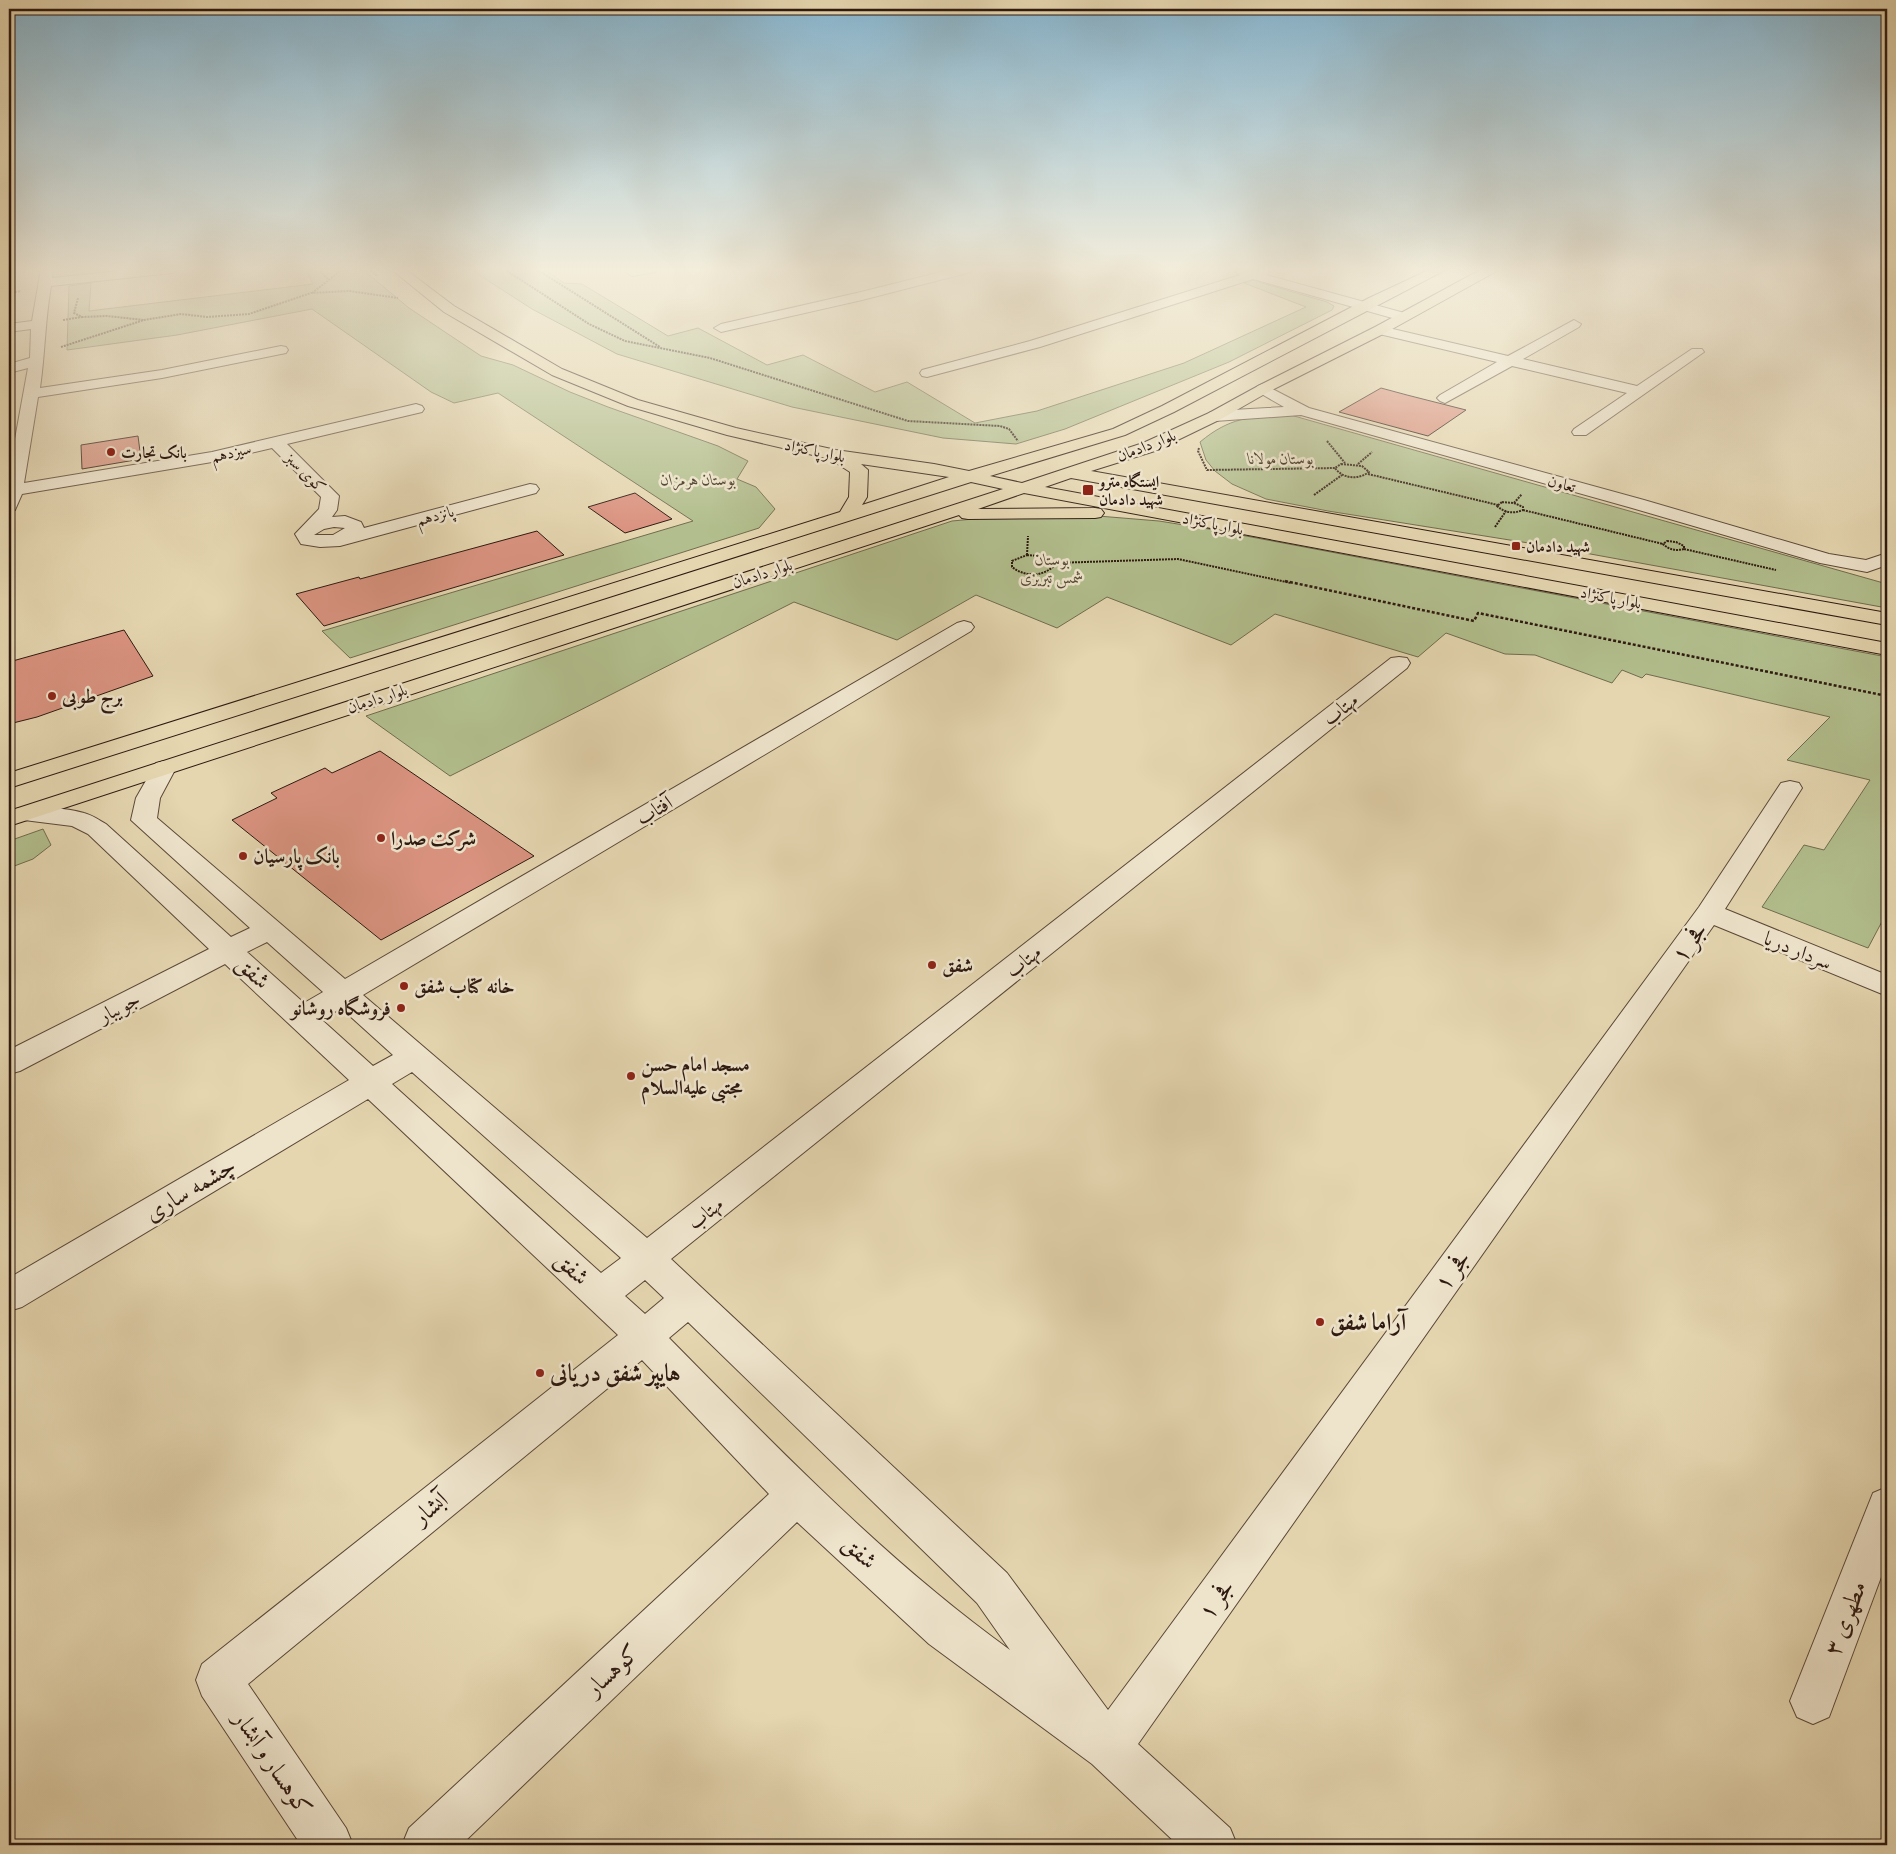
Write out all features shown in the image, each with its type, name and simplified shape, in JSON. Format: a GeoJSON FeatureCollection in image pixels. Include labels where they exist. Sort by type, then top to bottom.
{"type":"FeatureCollection","features":[{"type":"Feature","properties":{"kind":"main road","name":"بلوار پاکنژاد"},"geometry":{"type":"LineString","coordinates":[[529,356],[558,372],[633,402],[678,417],[836,456],[934,469],[1024,488],[1887,649]]}},
{"type":"Feature","properties":{"kind":"main road","name":"بلوار دادمان"},"geometry":{"type":"LineString","coordinates":[[9,781],[972,477],[1021,454],[1119,432],[1271,356]]}},
{"type":"Feature","properties":{"kind":"main road","name":"بلوار دادمان"},"geometry":{"type":"LineString","coordinates":[[17,816],[1149,446],[1215,416],[1330,356]]}},
{"type":"Feature","properties":{"kind":"main road"},"geometry":{"type":"LineString","coordinates":[[1149,446],[1135,460],[1131,470],[1133,477],[1151,488]]}},
{"type":"Feature","properties":{"kind":"main road","name":"بلوار پاکنژاد"},"geometry":{"type":"LineString","coordinates":[[1021,454],[1070,473],[1887,619]]}},
{"type":"Feature","properties":{"kind":"main road"},"geometry":{"type":"LineString","coordinates":[[836,456],[858,470],[858,497],[847,516]]}},
{"type":"Feature","properties":{"kind":"main road"},"geometry":{"type":"LineString","coordinates":[[891,530],[964,514],[1157,513],[1153,506],[1155,501],[1182,494]]}},
{"type":"Feature","properties":{"kind":"street"},"geometry":{"type":"LineString","coordinates":[[31,394],[162,374],[254,356]]}},
{"type":"Feature","properties":{"kind":"street"},"geometry":{"type":"LineString","coordinates":[[927,373],[992,356]]}},
{"type":"Feature","properties":{"kind":"street"},"geometry":{"type":"LineString","coordinates":[[1484,356],[1638,391]]}},
{"type":"Feature","properties":{"kind":"street"},"geometry":{"type":"LineString","coordinates":[[1445,398],[1521,356]]}},
{"type":"Feature","properties":{"kind":"street"},"geometry":{"type":"LineString","coordinates":[[1580,432],[1692,356]]}},
{"type":"Feature","properties":{"kind":"street"},"geometry":{"type":"LineString","coordinates":[[9,369],[37,358]]}},
{"type":"Feature","properties":{"kind":"street"},"geometry":{"type":"LineString","coordinates":[[11,498],[14,460],[31,394],[37,358]]}},
{"type":"Feature","properties":{"kind":"street","name":"تعاون"},"geometry":{"type":"LineString","coordinates":[[1262,390],[1303,411],[1638,504],[1827,560],[1867,566],[1887,559]]}},
{"type":"Feature","properties":{"kind":"street","name":"سیزدهم"},"geometry":{"type":"LineString","coordinates":[[11,498],[212,457],[416,409]]}},
{"type":"Feature","properties":{"kind":"street"},"geometry":{"type":"LineString","coordinates":[[1215,416],[1303,411]]}},
{"type":"Feature","properties":{"kind":"street","name":"کوی سبز"},"geometry":{"type":"LineString","coordinates":[[276,442],[330,496],[328,510],[312,527]]}},
{"type":"Feature","properties":{"kind":"street","name":"پانزدهم"},"geometry":{"type":"LineString","coordinates":[[312,527],[304,534],[308,540],[322,543],[340,540],[530,489]]}},
{"type":"Feature","properties":{"kind":"street","name":"آفتاب"},"geometry":{"type":"LineString","coordinates":[[302,1018],[964,627]]}},
{"type":"Feature","properties":{"kind":"street","name":"مهتاب"},"geometry":{"type":"LineString","coordinates":[[600,1295],[1398,663]]}},
{"type":"Feature","properties":{"kind":"street","name":"شفق"},"geometry":{"type":"LineString","coordinates":[[164,768],[148,798],[144,820],[647,1259],[992,1588],[1108,1748]]}},
{"type":"Feature","properties":{"kind":"street","name":"فجر ۱"},"geometry":{"type":"LineString","coordinates":[[1108,1748],[1709,913],[1790,788]]}},
{"type":"Feature","properties":{"kind":"street","name":"شفق"},"geometry":{"type":"LineString","coordinates":[[17,816],[78,819],[97,829],[600,1295],[643,1336],[797,1495],[944,1629],[1108,1748],[1213,1845]]}},
{"type":"Feature","properties":{"kind":"street","name":"سردار دریا"},"geometry":{"type":"LineString","coordinates":[[1709,913],[1887,986]]}},
{"type":"Feature","properties":{"kind":"street","name":"جویبار"},"geometry":{"type":"LineString","coordinates":[[9,1063],[270,929]]}},
{"type":"Feature","properties":{"kind":"street","name":"چشمه ساری"},"geometry":{"type":"LineString","coordinates":[[9,1296],[415,1056]]}},
{"type":"Feature","properties":{"kind":"street","name":"آبشار"},"geometry":{"type":"LineString","coordinates":[[218,1680],[690,1299]]}},
{"type":"Feature","properties":{"kind":"street","name":"کوهسار"},"geometry":{"type":"LineString","coordinates":[[426,1845],[797,1495]]}},
{"type":"Feature","properties":{"kind":"street","name":"مطهری ۳"},"geometry":{"type":"LineString","coordinates":[[1813,1701],[1887,1508]]}},
{"type":"Feature","properties":{"kind":"street","name":"کوهسار و آبشار"},"geometry":{"type":"LineString","coordinates":[[218,1680],[328,1845]]}},
{"type":"Feature","properties":{"kind":"path"},"geometry":{"type":"LineString","coordinates":[[37,358],[44,356]]}},
{"type":"Feature","properties":{"kind":"path"},"geometry":{"type":"LineString","coordinates":[[697,356],[908,420],[1000,426],[1009,429],[1021,454]]}},
{"type":"Feature","properties":{"kind":"path"},"geometry":{"type":"LineString","coordinates":[[1198,451],[1208,470],[1335,468],[1341,464],[1353,464],[1366,468],[1369,472],[1368,474]]}},
{"type":"Feature","properties":{"kind":"path"},"geometry":{"type":"LineString","coordinates":[[1335,468],[1337,472],[1343,475],[1354,477],[1368,474],[1498,505],[1505,502],[1514,503],[1523,507],[1523,510]]}},
{"type":"Feature","properties":{"kind":"path"},"geometry":{"type":"LineString","coordinates":[[1313,495],[1343,475]]}},
{"type":"Feature","properties":{"kind":"path"},"geometry":{"type":"LineString","coordinates":[[1498,505],[1500,509],[1506,512],[1523,510],[1663,544],[1673,550],[1684,549],[1778,570]]}},
{"type":"Feature","properties":{"kind":"path"},"geometry":{"type":"LineString","coordinates":[[1493,530],[1506,512]]}},
{"type":"Feature","properties":{"kind":"path"},"geometry":{"type":"LineString","coordinates":[[1027,555],[1028,536]]}},
{"type":"Feature","properties":{"kind":"path"},"geometry":{"type":"LineString","coordinates":[[1663,544],[1667,541],[1676,542],[1682,544],[1684,549]]}},
{"type":"Feature","properties":{"kind":"path"},"geometry":{"type":"LineString","coordinates":[[1054,563],[1052,570],[1041,574],[1027,574],[1012,567],[1012,561],[1027,555],[1047,558],[1054,563],[1178,559],[1474,621],[1478,613],[1887,696]]}},
{"type":"Feature","properties":{"kind":"green space","name":"بوستان هرمزان"},"geometry":{"type":"Polygon","coordinates":[[[379,356],[480,356],[513,365],[570,392],[718,446],[748,461],[737,479],[756,487],[775,509],[759,528],[350,658],[322,631],[693,521],[498,393],[454,403],[431,392],[379,356]]]}},
{"type":"Feature","properties":{"kind":"green space"},"geometry":{"type":"Polygon","coordinates":[[[622,356],[749,356],[767,365],[804,356],[875,392],[907,382],[975,423],[1037,411],[1184,363],[1200,356],[1242,356],[1065,429],[1016,444],[943,438],[792,407],[622,356]]]}},
{"type":"Feature","properties":{"kind":"green space","name":"بوستان مولانا"},"geometry":{"type":"Polygon","coordinates":[[[1287,414],[1887,584],[1887,608],[1541,545],[1328,511],[1266,499],[1232,484],[1215,471],[1206,460],[1200,442],[1221,428],[1241,420],[1287,414]]]}},
{"type":"Feature","properties":{"kind":"green space","name":"بوستان شمس تبریزی"},"geometry":{"type":"Polygon","coordinates":[[[1086,515],[1159,521],[1209,529],[1887,657],[1887,912],[1868,948],[1762,907],[1804,845],[1824,850],[1870,780],[1787,760],[1830,717],[1646,674],[1642,678],[1622,670],[1612,683],[1535,655],[1505,654],[1446,633],[1418,657],[1275,614],[1231,645],[1107,597],[1057,628],[976,595],[897,640],[794,602],[450,776],[366,716],[952,521],[995,517],[1086,515]]]}},
{"type":"Feature","properties":{"kind":"green space"},"geometry":{"type":"Polygon","coordinates":[[[43,829],[51,845],[33,859],[9,868],[9,841],[43,829]]]}},
{"type":"Feature","properties":{"kind":"building"},"geometry":{"type":"Polygon","coordinates":[[[1381,388],[1466,410],[1428,436],[1339,412],[1381,388]]]}},
{"type":"Feature","properties":{"kind":"building","name":"بانک تجارت"},"geometry":{"type":"Polygon","coordinates":[[[138,436],[141,459],[82,469],[81,445],[138,436]]]}},
{"type":"Feature","properties":{"kind":"building"},"geometry":{"type":"Polygon","coordinates":[[[635,493],[672,519],[625,533],[588,507],[635,493]]]}},
{"type":"Feature","properties":{"kind":"building"},"geometry":{"type":"Polygon","coordinates":[[[537,531],[564,555],[324,626],[296,594],[359,577],[360,579],[537,531]]]}},
{"type":"Feature","properties":{"kind":"building","name":"برج طوبی"},"geometry":{"type":"Polygon","coordinates":[[[124,630],[153,676],[37,717],[9,724],[9,662],[124,630]]]}},
{"type":"Feature","properties":{"kind":"building","name":"شرکت صدرا"},"geometry":{"type":"Polygon","coordinates":[[[380,751],[534,856],[381,940],[232,820],[277,798],[271,793],[325,768],[332,773],[380,751]]]}},
{"type":"Feature","properties":{"kind":"place","name":"بانک تجارت"},"geometry":{"type":"Point","coordinates":[111,452]}},
{"type":"Feature","properties":{"kind":"place","name":"ایستگاه مترو شهید دادمان"},"geometry":{"type":"Point","coordinates":[1088,490]}},
{"type":"Feature","properties":{"kind":"place","name":"شهید دادمان"},"geometry":{"type":"Point","coordinates":[1516,546]}},
{"type":"Feature","properties":{"kind":"place","name":"برج طوبی"},"geometry":{"type":"Point","coordinates":[52,696]}},
{"type":"Feature","properties":{"kind":"place","name":"شرکت صدرا"},"geometry":{"type":"Point","coordinates":[381,838]}},
{"type":"Feature","properties":{"kind":"place","name":"بانک پارسیان"},"geometry":{"type":"Point","coordinates":[243,856]}},
{"type":"Feature","properties":{"kind":"place","name":"شفق"},"geometry":{"type":"Point","coordinates":[932,965]}},
{"type":"Feature","properties":{"kind":"place","name":"خانه کتاب شفق"},"geometry":{"type":"Point","coordinates":[404,986]}},
{"type":"Feature","properties":{"kind":"place","name":"فروشگاه روشانو"},"geometry":{"type":"Point","coordinates":[401,1008]}},
{"type":"Feature","properties":{"kind":"place","name":"مسجد امام حسن مجتبی علیه‌السلام"},"geometry":{"type":"Point","coordinates":[631,1076]}},
{"type":"Feature","properties":{"kind":"place","name":"آراما شفق"},"geometry":{"type":"Point","coordinates":[1320,1322]}},
{"type":"Feature","properties":{"kind":"place","name":"هایپر شفق دریانی"},"geometry":{"type":"Point","coordinates":[540,1373]}}]}
